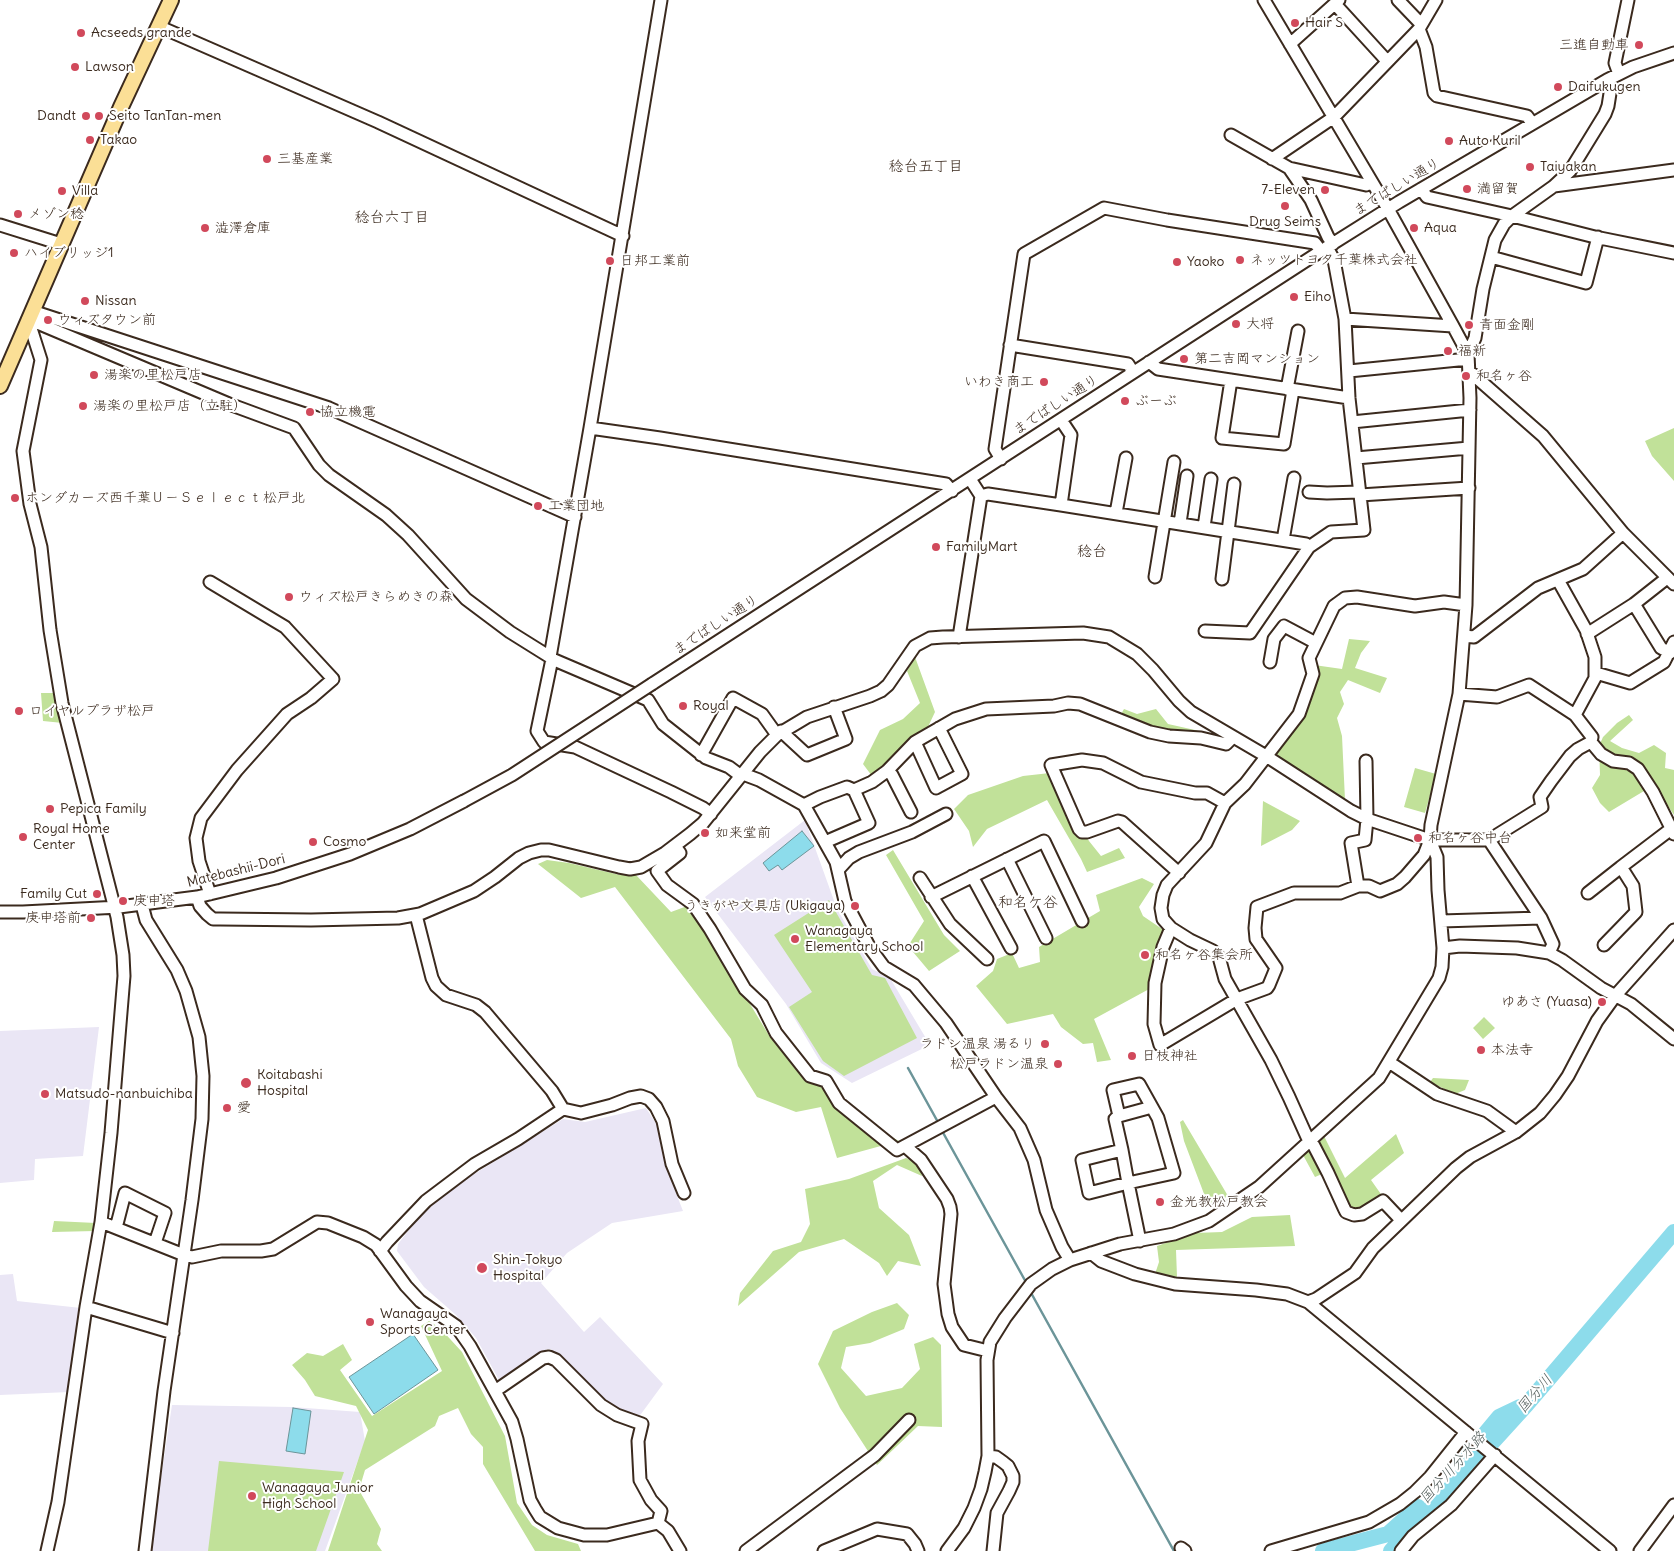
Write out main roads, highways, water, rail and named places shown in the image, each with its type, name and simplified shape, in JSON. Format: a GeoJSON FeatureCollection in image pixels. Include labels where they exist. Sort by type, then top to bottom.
{"type":"FeatureCollection","features":[{"type":"Feature","properties":{"kind":"main road"},"geometry":{"type":"LineString","coordinates":[[0,386],[61,244],[171,0]]}},
{"type":"Feature","properties":{"kind":"water"},"geometry":{"type":"Polygon","coordinates":[[[802,831],[814,846],[782,870],[778,865],[769,871],[763,863],[802,831]]]}},
{"type":"Feature","properties":{"kind":"water"},"geometry":{"type":"Polygon","coordinates":[[[413,1334],[438,1370],[374,1414],[349,1377],[413,1334]]]}},
{"type":"Feature","properties":{"kind":"water"},"geometry":{"type":"Polygon","coordinates":[[[293,1408],[311,1411],[305,1454],[286,1451],[293,1408]]]}},
{"type":"Feature","properties":{"kind":"waterway"},"geometry":{"type":"LineString","coordinates":[[908,1068],[939,1124]]}},
{"type":"Feature","properties":{"kind":"waterway"},"geometry":{"type":"LineString","coordinates":[[941,1129],[1027,1284]]}},
{"type":"Feature","properties":{"kind":"waterway","name":"国分川"},"geometry":{"type":"LineString","coordinates":[[1391,1551],[1527,1404],[1674,1232]]}},
{"type":"Feature","properties":{"kind":"waterway"},"geometry":{"type":"LineString","coordinates":[[1030,1291],[1174,1551]]}},
{"type":"Feature","properties":{"kind":"waterway","name":"国分川分水路"},"geometry":{"type":"LineString","coordinates":[[1469,1453],[1499,1417],[1520,1407]]}},
{"type":"Feature","properties":{"kind":"waterway","name":"国分川分水路"},"geometry":{"type":"LineString","coordinates":[[1323,1551],[1388,1534],[1418,1507]]}},
{"type":"Feature","properties":{"kind":"place","name":"Hair S"},"geometry":{"type":"Point","coordinates":[1295,23]}},
{"type":"Feature","properties":{"kind":"place","name":"Acseeds grande"},"geometry":{"type":"Point","coordinates":[81,33]}},
{"type":"Feature","properties":{"kind":"place","name":"三進自動車"},"geometry":{"type":"Point","coordinates":[1639,45]}},
{"type":"Feature","properties":{"kind":"place","name":"Lawson"},"geometry":{"type":"Point","coordinates":[75,67]}},
{"type":"Feature","properties":{"kind":"place","name":"Daifukugen"},"geometry":{"type":"Point","coordinates":[1558,87]}},
{"type":"Feature","properties":{"kind":"place","name":"Dandt"},"geometry":{"type":"Point","coordinates":[86,116]}},
{"type":"Feature","properties":{"kind":"place","name":"Seito TanTan-men"},"geometry":{"type":"Point","coordinates":[99,116]}},
{"type":"Feature","properties":{"kind":"place","name":"Takao"},"geometry":{"type":"Point","coordinates":[90,140]}},
{"type":"Feature","properties":{"kind":"place","name":"Auto Kuril"},"geometry":{"type":"Point","coordinates":[1449,141]}},
{"type":"Feature","properties":{"kind":"place","name":"三基産業"},"geometry":{"type":"Point","coordinates":[267,159]}},
{"type":"Feature","properties":{"kind":"place","name":"Taiyakan"},"geometry":{"type":"Point","coordinates":[1530,167]}},
{"type":"Feature","properties":{"kind":"place","name":"満留賀"},"geometry":{"type":"Point","coordinates":[1467,189]}},
{"type":"Feature","properties":{"kind":"place","name":"7-Eleven"},"geometry":{"type":"Point","coordinates":[1325,190]}},
{"type":"Feature","properties":{"kind":"place","name":"Villa"},"geometry":{"type":"Point","coordinates":[62,191]}},
{"type":"Feature","properties":{"kind":"place","name":"Drug Seims"},"geometry":{"type":"Point","coordinates":[1285,206]}},
{"type":"Feature","properties":{"kind":"place","name":"メゾン稔"},"geometry":{"type":"Point","coordinates":[18,214]}},
{"type":"Feature","properties":{"kind":"place","name":"澁澤倉庫"},"geometry":{"type":"Point","coordinates":[205,228]}},
{"type":"Feature","properties":{"kind":"place","name":"Aqua"},"geometry":{"type":"Point","coordinates":[1414,228]}},
{"type":"Feature","properties":{"kind":"place","name":"ハイブリッジ1"},"geometry":{"type":"Point","coordinates":[14,253]}},
{"type":"Feature","properties":{"kind":"place","name":"ネッツトヨタ千葉株式会社"},"geometry":{"type":"Point","coordinates":[1240,260]}},
{"type":"Feature","properties":{"kind":"place","name":"日邦工業前"},"geometry":{"type":"Point","coordinates":[610,261]}},
{"type":"Feature","properties":{"kind":"place","name":"Yaoko"},"geometry":{"type":"Point","coordinates":[1177,262]}},
{"type":"Feature","properties":{"kind":"place","name":"Eiho"},"geometry":{"type":"Point","coordinates":[1294,297]}},
{"type":"Feature","properties":{"kind":"place","name":"Nissan"},"geometry":{"type":"Point","coordinates":[85,301]}},
{"type":"Feature","properties":{"kind":"place","name":"ウィズタウン前"},"geometry":{"type":"Point","coordinates":[48,320]}},
{"type":"Feature","properties":{"kind":"place","name":"大将"},"geometry":{"type":"Point","coordinates":[1236,324]}},
{"type":"Feature","properties":{"kind":"place","name":"青面金剛"},"geometry":{"type":"Point","coordinates":[1469,325]}},
{"type":"Feature","properties":{"kind":"place","name":"福新"},"geometry":{"type":"Point","coordinates":[1448,351]}},
{"type":"Feature","properties":{"kind":"place","name":"第二吉岡マンション"},"geometry":{"type":"Point","coordinates":[1184,359]}},
{"type":"Feature","properties":{"kind":"place","name":"湯楽の里松戸店"},"geometry":{"type":"Point","coordinates":[94,375]}},
{"type":"Feature","properties":{"kind":"place","name":"和名ヶ谷"},"geometry":{"type":"Point","coordinates":[1466,376]}},
{"type":"Feature","properties":{"kind":"place","name":"いわき商工"},"geometry":{"type":"Point","coordinates":[1044,382]}},
{"type":"Feature","properties":{"kind":"place","name":"ぶーぶ"},"geometry":{"type":"Point","coordinates":[1125,401]}},
{"type":"Feature","properties":{"kind":"place","name":"湯楽の里松戸店（立駐）"},"geometry":{"type":"Point","coordinates":[83,406]}},
{"type":"Feature","properties":{"kind":"place","name":"協立機電"},"geometry":{"type":"Point","coordinates":[310,412]}},
{"type":"Feature","properties":{"kind":"place","name":"ホンダカーズ西千葉Ｕ－Ｓｅｌｅｃｔ松戸北"},"geometry":{"type":"Point","coordinates":[15,498]}},
{"type":"Feature","properties":{"kind":"place","name":"工業団地"},"geometry":{"type":"Point","coordinates":[538,506]}},
{"type":"Feature","properties":{"kind":"place","name":"FamilyMart"},"geometry":{"type":"Point","coordinates":[936,547]}},
{"type":"Feature","properties":{"kind":"place","name":"ウィズ松戸きらめきの森"},"geometry":{"type":"Point","coordinates":[289,597]}},
{"type":"Feature","properties":{"kind":"place","name":"Royal"},"geometry":{"type":"Point","coordinates":[683,706]}},
{"type":"Feature","properties":{"kind":"place","name":"ロイヤルプラザ松戸"},"geometry":{"type":"Point","coordinates":[19,711]}},
{"type":"Feature","properties":{"kind":"place","name":"Pepica Family"},"geometry":{"type":"Point","coordinates":[50,809]}},
{"type":"Feature","properties":{"kind":"place","name":"如来堂前"},"geometry":{"type":"Point","coordinates":[705,833]}},
{"type":"Feature","properties":{"kind":"place","name":"Royal Home Center"},"geometry":{"type":"Point","coordinates":[23,837]}},
{"type":"Feature","properties":{"kind":"place","name":"和名ヶ谷中台"},"geometry":{"type":"Point","coordinates":[1418,838]}},
{"type":"Feature","properties":{"kind":"place","name":"Cosmo"},"geometry":{"type":"Point","coordinates":[313,842]}},
{"type":"Feature","properties":{"kind":"place","name":"Family Cut"},"geometry":{"type":"Point","coordinates":[97,894]}},
{"type":"Feature","properties":{"kind":"place","name":"庚申塔"},"geometry":{"type":"Point","coordinates":[123,901]}},
{"type":"Feature","properties":{"kind":"place","name":"うきがや文具店 (Ukigaya)"},"geometry":{"type":"Point","coordinates":[855,906]}},
{"type":"Feature","properties":{"kind":"place","name":"庚申塔前"},"geometry":{"type":"Point","coordinates":[91,918]}},
{"type":"Feature","properties":{"kind":"place","name":"Wanagaya Elementary School"},"geometry":{"type":"Point","coordinates":[795,939]}},
{"type":"Feature","properties":{"kind":"place","name":"和名ヶ谷集会所"},"geometry":{"type":"Point","coordinates":[1145,955]}},
{"type":"Feature","properties":{"kind":"place","name":"ゆあさ (Yuasa)"},"geometry":{"type":"Point","coordinates":[1602,1002]}},
{"type":"Feature","properties":{"kind":"place","name":"ラドン温泉 湯るり"},"geometry":{"type":"Point","coordinates":[1045,1044]}},
{"type":"Feature","properties":{"kind":"place","name":"本法寺"},"geometry":{"type":"Point","coordinates":[1481,1050]}},
{"type":"Feature","properties":{"kind":"place","name":"日枝神社"},"geometry":{"type":"Point","coordinates":[1132,1056]}},
{"type":"Feature","properties":{"kind":"place","name":"松戸ラドン温泉"},"geometry":{"type":"Point","coordinates":[1058,1064]}},
{"type":"Feature","properties":{"kind":"place","name":"Koitabashi Hospital"},"geometry":{"type":"Point","coordinates":[246,1083]}},
{"type":"Feature","properties":{"kind":"place","name":"Matsudo-nanbuichiba"},"geometry":{"type":"Point","coordinates":[45,1094]}},
{"type":"Feature","properties":{"kind":"place","name":"愛"},"geometry":{"type":"Point","coordinates":[227,1108]}},
{"type":"Feature","properties":{"kind":"place","name":"金光教松戸教会"},"geometry":{"type":"Point","coordinates":[1160,1202]}},
{"type":"Feature","properties":{"kind":"place","name":"Shin-Tokyo Hospital"},"geometry":{"type":"Point","coordinates":[482,1268]}},
{"type":"Feature","properties":{"kind":"place","name":"Wanagaya Sports Center"},"geometry":{"type":"Point","coordinates":[370,1322]}},
{"type":"Feature","properties":{"kind":"place","name":"Wanagaya Junior High School"},"geometry":{"type":"Point","coordinates":[252,1496]}},
{"type":"Feature","properties":{"kind":"district","name":"稔台五丁目"},"geometry":{"type":"Point","coordinates":[926,167]}},
{"type":"Feature","properties":{"kind":"district","name":"稔台六丁目"},"geometry":{"type":"Point","coordinates":[392,218]}},
{"type":"Feature","properties":{"kind":"district","name":"稔台"},"geometry":{"type":"Point","coordinates":[1092,552]}},
{"type":"Feature","properties":{"kind":"district","name":"和名ケ谷"},"geometry":{"type":"Point","coordinates":[1028,903]}}]}
